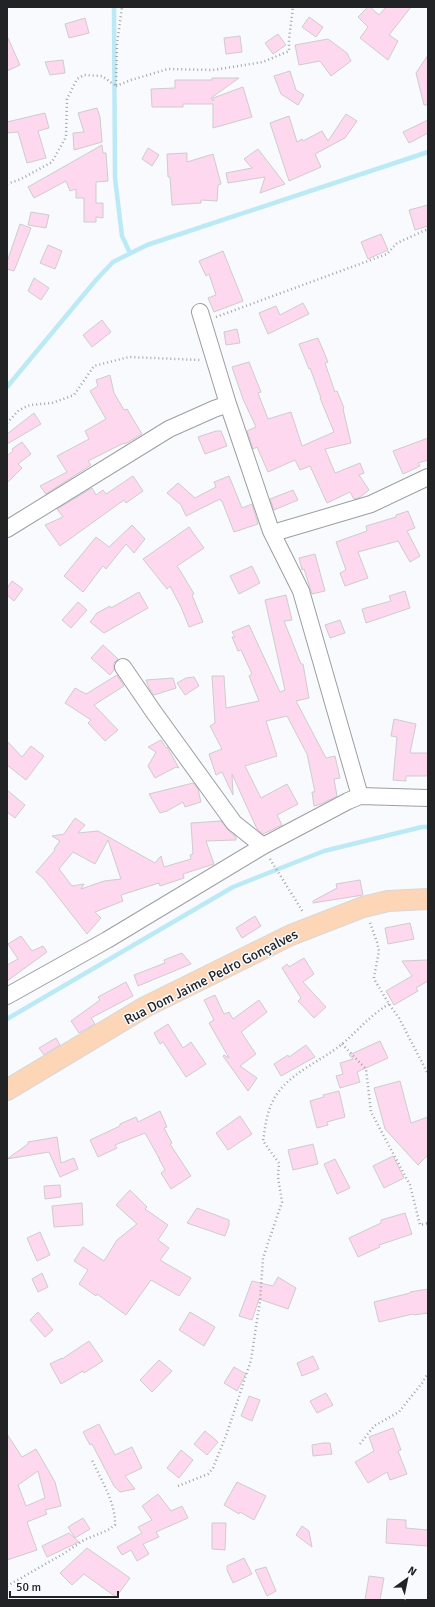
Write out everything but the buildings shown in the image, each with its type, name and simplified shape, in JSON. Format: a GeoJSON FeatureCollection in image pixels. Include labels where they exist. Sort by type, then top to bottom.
{"type":"FeatureCollection","features":[{"type":"Feature","properties":{"kind":"main road","name":"Rua Dom Jaime Pedro Gonçalves"},"geometry":{"type":"LineString","coordinates":[[7,1090],[145,1007],[291,935],[363,907],[388,901],[428,899]]}},
{"type":"Feature","properties":{"kind":"street"},"geometry":{"type":"LineString","coordinates":[[202,316],[228,404],[273,533],[301,591],[360,796]]}},
{"type":"Feature","properties":{"kind":"street"},"geometry":{"type":"LineString","coordinates":[[7,529],[169,429],[228,404]]}},
{"type":"Feature","properties":{"kind":"street"},"geometry":{"type":"LineString","coordinates":[[273,533],[371,504],[428,477]]}},
{"type":"Feature","properties":{"kind":"street"},"geometry":{"type":"LineString","coordinates":[[124,667],[165,728],[234,823],[263,846]]}},
{"type":"Feature","properties":{"kind":"street"},"geometry":{"type":"LineString","coordinates":[[7,996],[107,940],[263,846],[360,796],[428,798]]}},
{"type":"Feature","properties":{"kind":"path"},"geometry":{"type":"LineString","coordinates":[[116,86],[117,44],[122,7]]}},
{"type":"Feature","properties":{"kind":"path"},"geometry":{"type":"LineString","coordinates":[[116,86],[168,69],[213,70],[263,62],[289,51],[288,39],[293,7]]}},
{"type":"Feature","properties":{"kind":"path"},"geometry":{"type":"LineString","coordinates":[[7,184],[21,179],[52,162],[66,137],[67,99],[77,79],[84,75],[102,76],[116,86]]}},
{"type":"Feature","properties":{"kind":"path"},"geometry":{"type":"LineString","coordinates":[[202,316],[387,254],[397,243],[428,229]]}},
{"type":"Feature","properties":{"kind":"path"},"geometry":{"type":"LineString","coordinates":[[7,423],[20,410],[30,405],[52,403],[74,394],[94,366],[129,357],[216,361]]}},
{"type":"Feature","properties":{"kind":"path"},"geometry":{"type":"LineString","coordinates":[[263,846],[312,927]]}},
{"type":"Feature","properties":{"kind":"path"},"geometry":{"type":"LineString","coordinates":[[363,907],[379,951],[374,977],[389,1004],[399,1018],[428,1074]]}},
{"type":"Feature","properties":{"kind":"path"},"geometry":{"type":"LineString","coordinates":[[178,1486],[208,1474],[214,1468],[251,1360],[260,1301],[263,1258],[282,1202],[278,1177],[279,1163],[263,1141],[266,1119],[272,1103],[284,1086],[296,1075],[342,1044],[369,1018],[389,1004]]}},
{"type":"Feature","properties":{"kind":"path"},"geometry":{"type":"LineString","coordinates":[[342,1044],[366,1069],[371,1112],[410,1185],[420,1225],[428,1223]]}},
{"type":"Feature","properties":{"kind":"path"},"geometry":{"type":"LineString","coordinates":[[360,1444],[374,1426],[399,1412],[422,1384],[428,1373]]}},
{"type":"Feature","properties":{"kind":"path"},"geometry":{"type":"LineString","coordinates":[[7,1586],[63,1554],[84,1540],[108,1530],[115,1525],[111,1502],[92,1460]]}},
{"type":"Feature","properties":{"kind":"waterway"},"geometry":{"type":"LineString","coordinates":[[114,7],[115,178],[122,236],[130,253]]}},
{"type":"Feature","properties":{"kind":"waterway"},"geometry":{"type":"LineString","coordinates":[[7,387],[96,280],[113,262],[147,245],[428,152]]}},
{"type":"Feature","properties":{"kind":"waterway"},"geometry":{"type":"LineString","coordinates":[[7,1019],[233,887],[324,851],[422,827],[428,827]]}}]}
